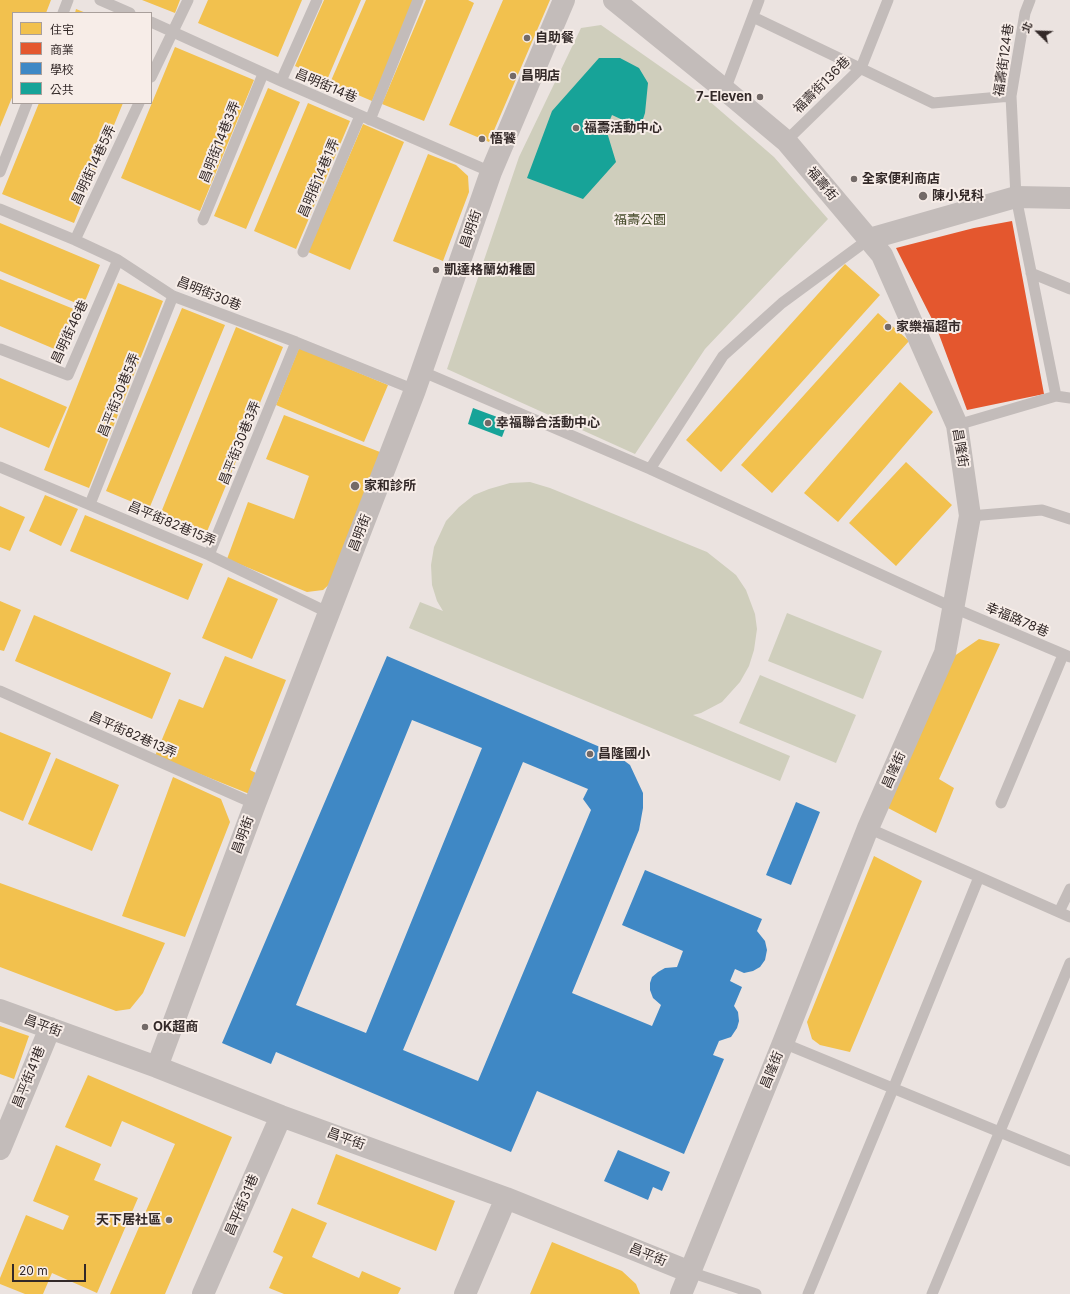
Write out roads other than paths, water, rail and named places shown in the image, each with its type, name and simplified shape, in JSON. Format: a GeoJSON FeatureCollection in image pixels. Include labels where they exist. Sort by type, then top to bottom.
{"type":"FeatureCollection","features":[{"type":"Feature","properties":{"kind":"street","name":"昌明街"},"geometry":{"type":"LineString","coordinates":[[158,1067],[255,804],[418,381],[490,172],[564,0]]}},
{"type":"Feature","properties":{"kind":"street","name":"福壽街"},"geometry":{"type":"LineString","coordinates":[[614,0],[786,141],[869,239]]}},
{"type":"Feature","properties":{"kind":"street"},"geometry":{"type":"LineString","coordinates":[[869,239],[1016,197],[1070,198]]}},
{"type":"Feature","properties":{"kind":"street","name":"昌隆街"},"geometry":{"type":"LineString","coordinates":[[680,1294],[783,1043],[868,828],[946,653],[970,516],[957,425],[882,255],[869,239]]}},
{"type":"Feature","properties":{"kind":"street","name":"昌平街"},"geometry":{"type":"LineString","coordinates":[[0,1010],[158,1067],[281,1116],[506,1198],[690,1272]]}},
{"type":"Feature","properties":{"kind":"street","name":"昌平街41巷"},"geometry":{"type":"LineString","coordinates":[[0,1149],[50,1028]]}},
{"type":"Feature","properties":{"kind":"street","name":"昌平街31巷"},"geometry":{"type":"LineString","coordinates":[[203,1294],[281,1116]]}},
{"type":"Feature","properties":{"kind":"street"},"geometry":{"type":"LineString","coordinates":[[465,1294],[506,1198]]}},
{"type":"Feature","properties":{"kind":"lane"},"geometry":{"type":"LineString","coordinates":[[63,12],[68,0]]}},
{"type":"Feature","properties":{"kind":"lane"},"geometry":{"type":"LineString","coordinates":[[100,0],[128,12]]}},
{"type":"Feature","properties":{"kind":"lane"},"geometry":{"type":"LineString","coordinates":[[152,75],[188,0]]}},
{"type":"Feature","properties":{"kind":"lane"},"geometry":{"type":"LineString","coordinates":[[281,82],[317,0]]}},
{"type":"Feature","properties":{"kind":"lane","name":"昌明街14巷1弄"},"geometry":{"type":"LineString","coordinates":[[303,252],[418,0]]}},
{"type":"Feature","properties":{"kind":"lane"},"geometry":{"type":"LineString","coordinates":[[725,90],[759,0]]}},
{"type":"Feature","properties":{"kind":"lane","name":"福壽街136巷"},"geometry":{"type":"LineString","coordinates":[[786,141],[861,68],[888,0]]}},
{"type":"Feature","properties":{"kind":"lane","name":"福壽街124巷"},"geometry":{"type":"LineString","coordinates":[[1030,0],[1025,13],[1011,96],[1016,197],[1056,396]]}},
{"type":"Feature","properties":{"kind":"lane"},"geometry":{"type":"LineString","coordinates":[[753,17],[933,103],[1011,96]]}},
{"type":"Feature","properties":{"kind":"lane","name":"昌明街14巷"},"geometry":{"type":"LineString","coordinates":[[152,22],[281,82],[490,172]]}},
{"type":"Feature","properties":{"kind":"lane","name":"昌明街14巷3弄"},"geometry":{"type":"LineString","coordinates":[[203,220],[263,74]]}},
{"type":"Feature","properties":{"kind":"lane"},"geometry":{"type":"LineString","coordinates":[[0,172],[27,104]]}},
{"type":"Feature","properties":{"kind":"lane","name":"昌明街14巷5弄"},"geometry":{"type":"LineString","coordinates":[[75,240],[139,104]]}},
{"type":"Feature","properties":{"kind":"lane","name":"昌明街30巷"},"geometry":{"type":"LineString","coordinates":[[0,209],[75,240],[118,260],[173,296],[296,342],[418,381],[650,469]]}},
{"type":"Feature","properties":{"kind":"lane"},"geometry":{"type":"LineString","coordinates":[[650,469],[723,356],[782,303],[869,239]]}},
{"type":"Feature","properties":{"kind":"lane","name":"昌明街46巷"},"geometry":{"type":"LineString","coordinates":[[0,349],[68,374],[118,260]]}},
{"type":"Feature","properties":{"kind":"lane"},"geometry":{"type":"LineString","coordinates":[[1031,273],[1070,289]]}},
{"type":"Feature","properties":{"kind":"lane","name":"昌平街30巷5弄"},"geometry":{"type":"LineString","coordinates":[[90,504],[173,296]]}},
{"type":"Feature","properties":{"kind":"lane","name":"昌平街30巷3弄"},"geometry":{"type":"LineString","coordinates":[[209,555],[296,342]]}},
{"type":"Feature","properties":{"kind":"lane"},"geometry":{"type":"LineString","coordinates":[[957,425],[1056,396],[1070,398]]}},
{"type":"Feature","properties":{"kind":"lane","name":"昌平街82巷15弄"},"geometry":{"type":"LineString","coordinates":[[0,467],[209,555],[329,613]]}},
{"type":"Feature","properties":{"kind":"lane","name":"幸福路78巷"},"geometry":{"type":"LineString","coordinates":[[650,469],[954,608],[1067,656]]}},
{"type":"Feature","properties":{"kind":"lane"},"geometry":{"type":"LineString","coordinates":[[970,516],[1042,510],[1070,519]]}},
{"type":"Feature","properties":{"kind":"lane"},"geometry":{"type":"LineString","coordinates":[[1001,803],[1067,656]]}},
{"type":"Feature","properties":{"kind":"lane","name":"昌平街82巷13弄"},"geometry":{"type":"LineString","coordinates":[[0,691],[255,804]]}},
{"type":"Feature","properties":{"kind":"lane"},"geometry":{"type":"LineString","coordinates":[[868,828],[1070,917]]}},
{"type":"Feature","properties":{"kind":"lane"},"geometry":{"type":"LineString","coordinates":[[808,1294],[979,877]]}},
{"type":"Feature","properties":{"kind":"lane"},"geometry":{"type":"LineString","coordinates":[[1059,912],[1070,889]]}},
{"type":"Feature","properties":{"kind":"lane"},"geometry":{"type":"LineString","coordinates":[[932,1294],[1070,963]]}},
{"type":"Feature","properties":{"kind":"lane"},"geometry":{"type":"LineString","coordinates":[[783,1043],[1070,1161]]}},
{"type":"Feature","properties":{"kind":"lane"},"geometry":{"type":"LineString","coordinates":[[690,1272],[756,1294]]}},
{"type":"Feature","properties":{"kind":"place","name":"自助餐"},"geometry":{"type":"Point","coordinates":[527,38]}},
{"type":"Feature","properties":{"kind":"place","name":"昌明店"},"geometry":{"type":"Point","coordinates":[513,76]}},
{"type":"Feature","properties":{"kind":"place","name":"7-Eleven"},"geometry":{"type":"Point","coordinates":[760,97]}},
{"type":"Feature","properties":{"kind":"place","name":"福壽活動中心"},"geometry":{"type":"Point","coordinates":[576,128]}},
{"type":"Feature","properties":{"kind":"place","name":"悟饕"},"geometry":{"type":"Point","coordinates":[482,139]}},
{"type":"Feature","properties":{"kind":"place","name":"全家便利商店"},"geometry":{"type":"Point","coordinates":[854,179]}},
{"type":"Feature","properties":{"kind":"place","name":"陳小兒科"},"geometry":{"type":"Point","coordinates":[923,196]}},
{"type":"Feature","properties":{"kind":"place","name":"凱達格蘭幼稚園"},"geometry":{"type":"Point","coordinates":[436,270]}},
{"type":"Feature","properties":{"kind":"place","name":"家樂福超市"},"geometry":{"type":"Point","coordinates":[888,327]}},
{"type":"Feature","properties":{"kind":"place","name":"幸福聯合活動中心"},"geometry":{"type":"Point","coordinates":[488,423]}},
{"type":"Feature","properties":{"kind":"place","name":"家和診所"},"geometry":{"type":"Point","coordinates":[355,486]}},
{"type":"Feature","properties":{"kind":"place","name":"昌隆國小"},"geometry":{"type":"Point","coordinates":[590,754]}},
{"type":"Feature","properties":{"kind":"place","name":"OK超商"},"geometry":{"type":"Point","coordinates":[145,1027]}},
{"type":"Feature","properties":{"kind":"place","name":"天下居社區"},"geometry":{"type":"Point","coordinates":[169,1220]}},
{"type":"Feature","properties":{"kind":"park label","name":"福壽公園"},"geometry":{"type":"Point","coordinates":[640,220]}}]}
